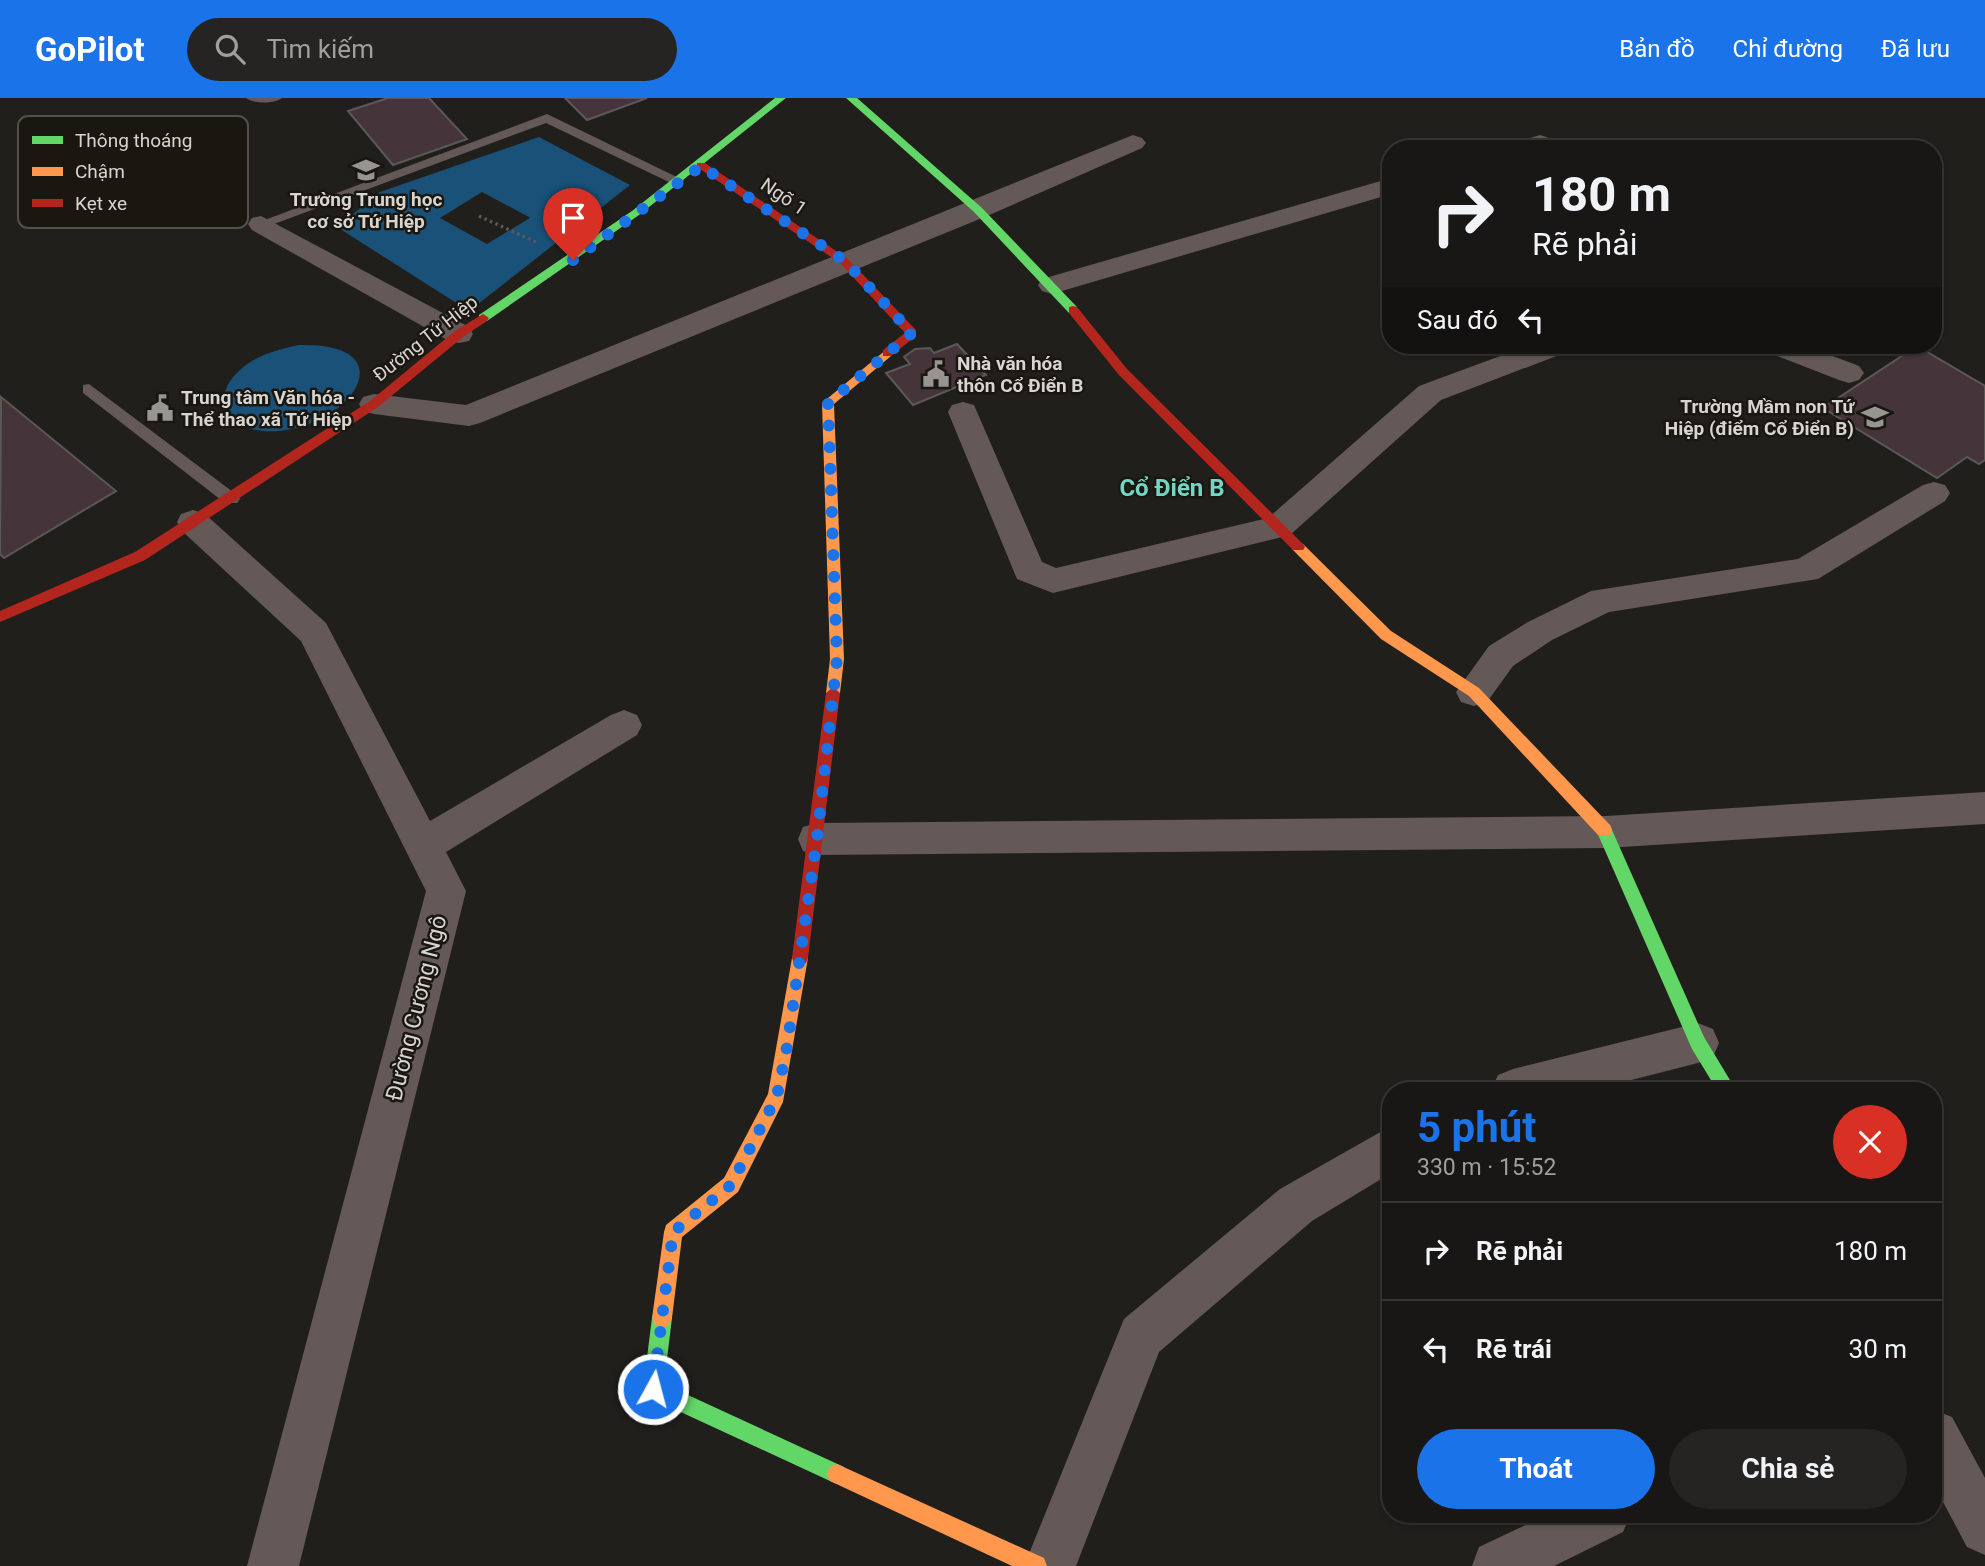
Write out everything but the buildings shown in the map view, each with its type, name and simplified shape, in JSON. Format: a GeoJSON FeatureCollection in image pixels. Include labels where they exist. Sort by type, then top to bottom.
{"type":"FeatureCollection","features":[{"type":"Feature","properties":{"kind":"street","name":"Đường Tứ Hiệp"},"geometry":{"type":"LineString","coordinates":[[0,617],[140,556],[374,404],[458,334],[573,260],[701,166],[781,98]]}},
{"type":"Feature","properties":{"kind":"street"},"geometry":{"type":"LineString","coordinates":[[851,98],[978,210],[1052,285],[1123,372],[1386,635],[1474,692],[1606,832],[1698,1042],[1722,1082]]}},
{"type":"Feature","properties":{"kind":"street"},"geometry":{"type":"LineString","coordinates":[[374,404],[469,416],[845,261],[978,210],[1133,142]]}},
{"type":"Feature","properties":{"kind":"street","name":"Ngõ 1"},"geometry":{"type":"LineString","coordinates":[[701,166],[845,261],[912,333],[828,403],[837,659],[817,839]]}},
{"type":"Feature","properties":{"kind":"street"},"geometry":{"type":"LineString","coordinates":[[1052,285],[1382,189]]}},
{"type":"Feature","properties":{"kind":"street"},"geometry":{"type":"LineString","coordinates":[[261,224],[458,334]]}},
{"type":"Feature","properties":{"kind":"street"},"geometry":{"type":"LineString","coordinates":[[963,412],[1029,570],[1052,581],[1279,527],[1430,393],[1533,354]]}},
{"type":"Feature","properties":{"kind":"street"},"geometry":{"type":"LineString","coordinates":[[1800,354],[1849,373]]}},
{"type":"Feature","properties":{"kind":"street"},"geometry":{"type":"LineString","coordinates":[[1474,692],[1501,656],[1540,631],[1603,600],[1806,570],[1934,493]]}},
{"type":"Feature","properties":{"kind":"street","name":"Đường Cương Ngô"},"geometry":{"type":"LineString","coordinates":[[192,522],[314,632],[446,891],[273,1566]]}},
{"type":"Feature","properties":{"kind":"street"},"geometry":{"type":"LineString","coordinates":[[422,846],[624,724]]}},
{"type":"Feature","properties":{"kind":"street"},"geometry":{"type":"LineString","coordinates":[[1036,1566],[653,1389],[673,1232],[731,1185],[777,1096],[817,839],[1606,832],[1985,808]]}},
{"type":"Feature","properties":{"kind":"street"},"geometry":{"type":"LineString","coordinates":[[1544,1082],[1698,1042]]}},
{"type":"Feature","properties":{"kind":"street"},"geometry":{"type":"LineString","coordinates":[[1050,1566],[1141,1336],[1296,1205],[1382,1153]]}},
{"type":"Feature","properties":{"kind":"street"},"geometry":{"type":"LineString","coordinates":[[1942,1450],[1985,1529]]}},
{"type":"Feature","properties":{"kind":"street"},"geometry":{"type":"LineString","coordinates":[[1498,1566],[1586,1523]]}},
{"type":"Feature","properties":{"kind":"lane"},"geometry":{"type":"LineString","coordinates":[[253,98],[275,98]]}},
{"type":"Feature","properties":{"kind":"lane"},"geometry":{"type":"LineString","coordinates":[[261,224],[547,118],[678,181]]}},
{"type":"Feature","properties":{"kind":"lane"},"geometry":{"type":"LineString","coordinates":[[89,389],[231,499]]}},
{"type":"Feature","properties":{"kind":"path"},"geometry":{"type":"LineString","coordinates":[[479,216],[545,246]]}},
{"type":"Feature","properties":{"kind":"water"},"geometry":{"type":"Polygon","coordinates":[[[539,137],[630,185],[469,311],[337,227],[380,192],[539,137]],[[482,192],[440,218],[487,244],[530,218],[482,192]]]}},
{"type":"Feature","properties":{"kind":"water"},"geometry":{"type":"Polygon","coordinates":[[[299,345],[334,348],[353,358],[360,372],[355,389],[341,406],[319,420],[293,429],[263,431],[240,424],[226,409],[224,400],[231,380],[246,365],[260,357],[299,345]]]}},
{"type":"Feature","properties":{"kind":"traffic: fast"},"geometry":{"type":"LineString","coordinates":[[483,318],[635,213],[781,98]]}},
{"type":"Feature","properties":{"kind":"traffic: fast"},"geometry":{"type":"LineString","coordinates":[[851,98],[978,210],[1073,310]]}},
{"type":"Feature","properties":{"kind":"traffic: fast"},"geometry":{"type":"LineString","coordinates":[[1604,830],[1698,1043],[1722,1082]]}},
{"type":"Feature","properties":{"kind":"traffic: fast"},"geometry":{"type":"LineString","coordinates":[[662,1318],[653,1389],[837,1474]]}},
{"type":"Feature","properties":{"kind":"traffic: slow"},"geometry":{"type":"LineString","coordinates":[[833,693],[837,659],[828,403],[887,353]]}},
{"type":"Feature","properties":{"kind":"traffic: slow"},"geometry":{"type":"LineString","coordinates":[[1298,547],[1386,635],[1474,692],[1604,830]]}},
{"type":"Feature","properties":{"kind":"traffic: slow"},"geometry":{"type":"LineString","coordinates":[[662,1318],[673,1232],[731,1185],[777,1096],[800,958]]}},
{"type":"Feature","properties":{"kind":"traffic: slow"},"geometry":{"type":"LineString","coordinates":[[837,1474],[1036,1566]]}},
{"type":"Feature","properties":{"kind":"traffic: jam"},"geometry":{"type":"LineString","coordinates":[[701,165],[844,261],[912,333],[887,353]]}},
{"type":"Feature","properties":{"kind":"traffic: jam"},"geometry":{"type":"LineString","coordinates":[[1073,310],[1123,372],[1298,547]]}},
{"type":"Feature","properties":{"kind":"traffic: jam"},"geometry":{"type":"LineString","coordinates":[[0,617],[140,556],[374,404],[459,334],[483,318]]}},
{"type":"Feature","properties":{"kind":"traffic: jam"},"geometry":{"type":"LineString","coordinates":[[800,958],[833,693]]}},
{"type":"Feature","properties":{"kind":"place","name":"Trường Trung học cơ sở Tứ Hiệp"},"geometry":{"type":"Point","coordinates":[366,170]}},
{"type":"Feature","properties":{"kind":"place","name":"Nhà văn hóa thôn Cổ Điển B"},"geometry":{"type":"Point","coordinates":[936,374]}},
{"type":"Feature","properties":{"kind":"place","name":"Trung tâm Văn hóa - Thể thao xã Tứ Hiệp"},"geometry":{"type":"Point","coordinates":[160,408]}},
{"type":"Feature","properties":{"kind":"place","name":"Trường Mầm non Tứ Hiệp (điểm Cổ Điển B)"},"geometry":{"type":"Point","coordinates":[1875,417]}},
{"type":"Feature","properties":{"kind":"district","name":"Cổ Điển B"},"geometry":{"type":"Point","coordinates":[1172,488]}},
{"type":"Feature","properties":{"kind":"route"},"geometry":{"type":"LineString","coordinates":[[573,260],[701,166],[845,261],[912,333],[828,403],[837,659],[817,839],[787,1047],[777,1096],[731,1185],[673,1232],[653,1389]]}}]}
